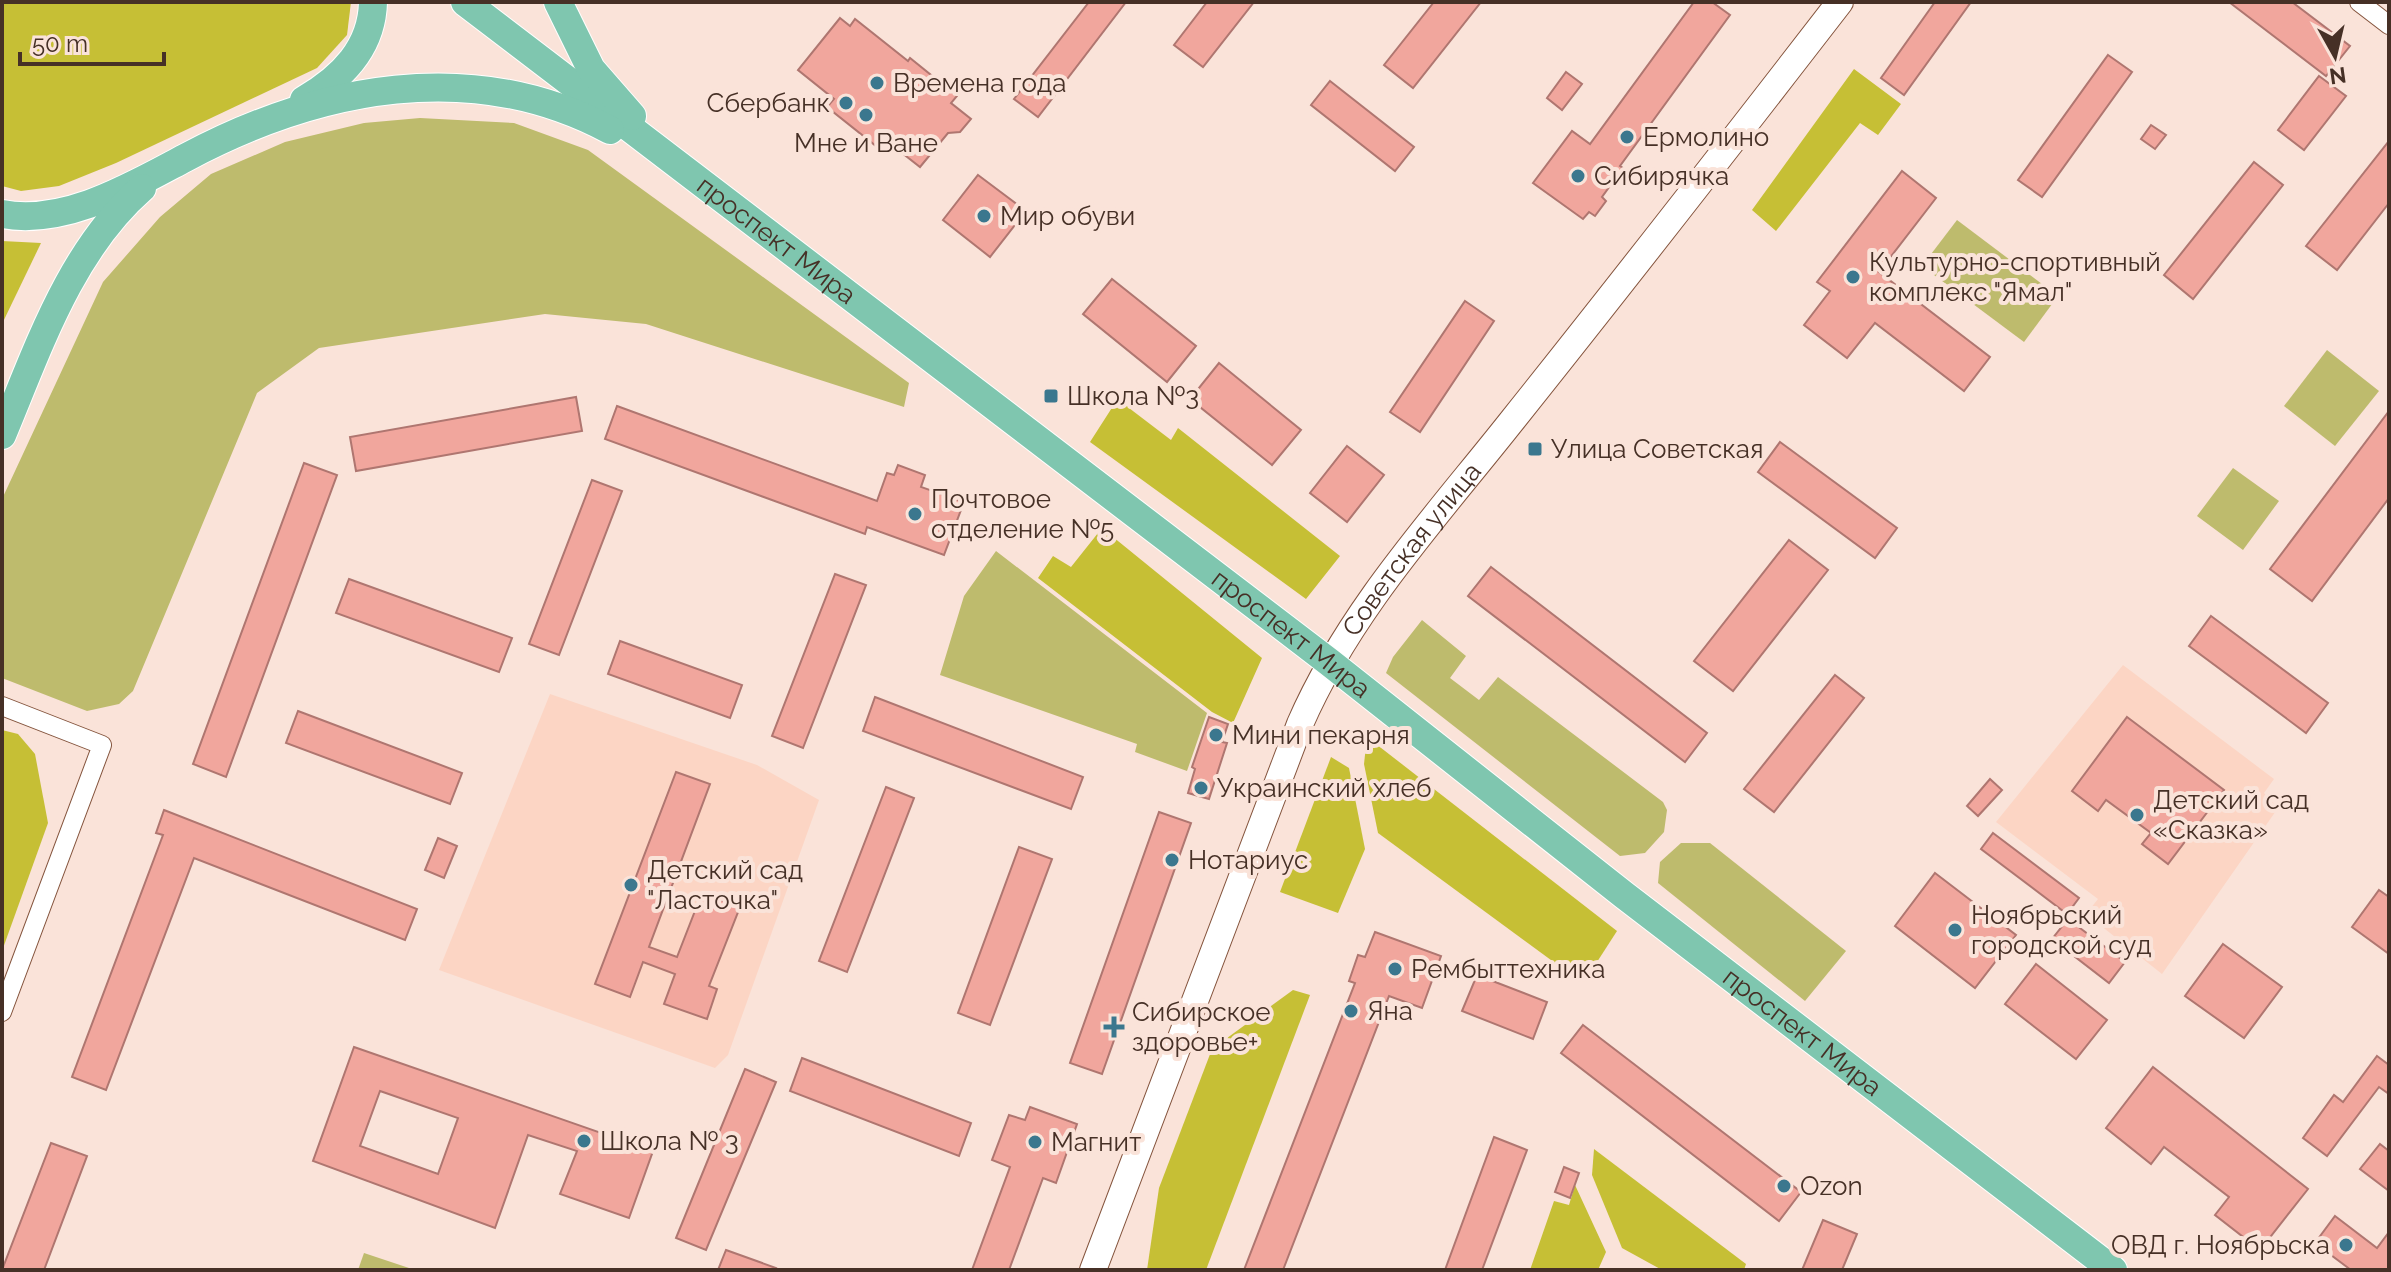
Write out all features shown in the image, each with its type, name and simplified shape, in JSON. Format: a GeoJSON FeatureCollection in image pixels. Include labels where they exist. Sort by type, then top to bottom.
{"type":"FeatureCollection","features":[{"type":"Feature","properties":{"kind":"main road"},"geometry":{"type":"LineString","coordinates":[[2,214],[33,215],[65,210],[158,174],[269,121],[318,92],[345,70],[359,53],[369,29],[373,2]]}},
{"type":"Feature","properties":{"kind":"main road","name":"проспект Мира"},"geometry":{"type":"LineString","coordinates":[[465,2],[1329,662],[1624,895],[2113,1270]]}},
{"type":"Feature","properties":{"kind":"main road"},"geometry":{"type":"LineString","coordinates":[[558,2],[591,69],[671,162]]}},
{"type":"Feature","properties":{"kind":"main road","name":"Советская улица"},"geometry":{"type":"LineString","coordinates":[[1093,1270],[1295,739],[1329,662],[1450,500],[1840,2]]}},
{"type":"Feature","properties":{"kind":"main road"},"geometry":{"type":"LineString","coordinates":[[269,121],[340,98],[389,87],[431,85],[483,88],[566,109],[671,162]]}},
{"type":"Feature","properties":{"kind":"main road"},"geometry":{"type":"LineString","coordinates":[[2,435],[65,291],[91,243],[112,216],[158,174]]}},
{"type":"Feature","properties":{"kind":"street"},"geometry":{"type":"LineString","coordinates":[[2359,2],[2389,25]]}},
{"type":"Feature","properties":{"kind":"street"},"geometry":{"type":"LineString","coordinates":[[2,706],[102,745],[2,1012]]}},
{"type":"Feature","properties":{"kind":"shaded area"},"geometry":{"type":"Polygon","coordinates":[[[2,2],[351,2],[347,35],[317,68],[116,163],[59,186],[21,191],[2,186],[2,2]]]}},
{"type":"Feature","properties":{"kind":"shaded area"},"geometry":{"type":"Polygon","coordinates":[[[1854,69],[1901,104],[1878,135],[1860,123],[1776,231],[1752,210],[1854,69]]]}},
{"type":"Feature","properties":{"kind":"shaded area"},"geometry":{"type":"Polygon","coordinates":[[[420,118],[514,123],[588,150],[909,383],[904,407],[646,324],[545,314],[319,348],[257,393],[133,691],[119,704],[87,711],[2,678],[2,499],[103,282],[160,217],[211,174],[285,142],[364,123],[420,118]]]}},
{"type":"Feature","properties":{"kind":"shaded area"},"geometry":{"type":"Polygon","coordinates":[[[1957,220],[2058,296],[2024,342],[1922,266],[1957,220]]]}},
{"type":"Feature","properties":{"kind":"shaded area"},"geometry":{"type":"Polygon","coordinates":[[[2,241],[41,243],[2,324],[2,241]]]}},
{"type":"Feature","properties":{"kind":"shaded area"},"geometry":{"type":"Polygon","coordinates":[[[2327,350],[2379,391],[2335,446],[2284,406],[2327,350]]]}},
{"type":"Feature","properties":{"kind":"shaded area"},"geometry":{"type":"Polygon","coordinates":[[[1124,389],[1135,397],[1129,408],[1171,440],[1178,428],[1340,556],[1306,599],[1090,442],[1124,389]]]}},
{"type":"Feature","properties":{"kind":"shaded area"},"geometry":{"type":"Polygon","coordinates":[[[2233,468],[2279,501],[2243,550],[2197,516],[2233,468]]]}},
{"type":"Feature","properties":{"kind":"shaded area"},"geometry":{"type":"Polygon","coordinates":[[[1102,528],[1262,658],[1233,723],[1212,712],[1038,578],[1053,556],[1071,567],[1102,528]]]}},
{"type":"Feature","properties":{"kind":"shaded area"},"geometry":{"type":"Polygon","coordinates":[[[996,551],[1207,713],[1187,771],[1135,752],[1137,744],[940,675],[964,596],[996,551]]]}},
{"type":"Feature","properties":{"kind":"shaded area"},"geometry":{"type":"Polygon","coordinates":[[[1422,620],[1466,656],[1450,678],[1479,700],[1498,677],[1663,802],[1667,810],[1664,832],[1645,853],[1620,856],[1386,673],[1393,657],[1422,620]]]}},
{"type":"Feature","properties":{"kind":"shaded area","name":"Детский сад «Сказка»"},"geometry":{"type":"Polygon","coordinates":[[[2123,665],[2274,779],[2264,793],[2278,808],[2162,974],[2086,914],[2098,899],[1996,822],[2123,665]]]}},
{"type":"Feature","properties":{"kind":"shaded area","name":"Детский сад \"Ласточка\""},"geometry":{"type":"Polygon","coordinates":[[[550,694],[757,765],[819,800],[728,1055],[715,1068],[439,970],[550,694]]]}},
{"type":"Feature","properties":{"kind":"shaded area"},"geometry":{"type":"Polygon","coordinates":[[[2,730],[18,734],[35,754],[48,823],[2,951],[2,730]]]}},
{"type":"Feature","properties":{"kind":"shaded area"},"geometry":{"type":"Polygon","coordinates":[[[1367,737],[1617,931],[1597,962],[1576,972],[1555,963],[1378,833],[1364,764],[1367,737]]]}},
{"type":"Feature","properties":{"kind":"shaded area"},"geometry":{"type":"Polygon","coordinates":[[[1331,757],[1349,768],[1365,849],[1338,913],[1280,892],[1331,757]]]}},
{"type":"Feature","properties":{"kind":"shaded area"},"geometry":{"type":"Polygon","coordinates":[[[1681,843],[1710,843],[1846,951],[1805,1001],[1658,883],[1660,862],[1681,843]]]}},
{"type":"Feature","properties":{"kind":"shaded area"},"geometry":{"type":"Polygon","coordinates":[[[1293,990],[1310,995],[1206,1270],[1147,1270],[1159,1188],[1212,1049],[1293,990]]]}},
{"type":"Feature","properties":{"kind":"shaded area"},"geometry":{"type":"Polygon","coordinates":[[[1594,1149],[1746,1264],[1744,1270],[1662,1270],[1622,1248],[1592,1175],[1594,1149]]]}},
{"type":"Feature","properties":{"kind":"shaded area"},"geometry":{"type":"Polygon","coordinates":[[[1575,1185],[1606,1252],[1598,1270],[1530,1270],[1554,1201],[1569,1205],[1575,1185]]]}},
{"type":"Feature","properties":{"kind":"shaded area"},"geometry":{"type":"Polygon","coordinates":[[[364,1253],[415,1270],[358,1270],[364,1253]]]}},
{"type":"Feature","properties":{"kind":"building"},"geometry":{"type":"Polygon","coordinates":[[[1089,2],[1126,2],[1038,117],[1014,99],[1089,2]]]}},
{"type":"Feature","properties":{"kind":"building"},"geometry":{"type":"Polygon","coordinates":[[[1207,2],[1254,2],[1203,67],[1174,45],[1207,2]]]}},
{"type":"Feature","properties":{"kind":"building"},"geometry":{"type":"Polygon","coordinates":[[[1434,2],[1481,2],[1413,88],[1384,65],[1434,2]]]}},
{"type":"Feature","properties":{"kind":"building"},"geometry":{"type":"Polygon","coordinates":[[[1694,2],[1712,2],[1730,15],[1620,166],[1623,168],[1602,197],[1606,201],[1595,216],[1589,212],[1583,219],[1533,183],[1572,131],[1590,144],[1694,2]]]}},
{"type":"Feature","properties":{"kind":"building"},"geometry":{"type":"Polygon","coordinates":[[[1935,2],[1971,2],[1904,95],[1881,78],[1935,2]]]}},
{"type":"Feature","properties":{"kind":"building"},"geometry":{"type":"Polygon","coordinates":[[[2229,2],[2292,2],[2350,46],[2326,76],[2229,2]]]}},
{"type":"Feature","properties":{"kind":"building","name":"Времена года"},"geometry":{"type":"Polygon","coordinates":[[[840,18],[850,26],[855,19],[908,61],[910,58],[957,96],[951,103],[971,119],[960,132],[948,133],[920,167],[883,138],[876,146],[827,107],[834,99],[798,70],[840,18]]]}},
{"type":"Feature","properties":{"kind":"building"},"geometry":{"type":"Polygon","coordinates":[[[2108,55],[2132,72],[2042,197],[2018,180],[2108,55]]]}},
{"type":"Feature","properties":{"kind":"building"},"geometry":{"type":"Polygon","coordinates":[[[1566,72],[1582,84],[1562,110],[1547,98],[1566,72]]]}},
{"type":"Feature","properties":{"kind":"building"},"geometry":{"type":"Polygon","coordinates":[[[2319,76],[2346,96],[2304,150],[2278,130],[2319,76]]]}},
{"type":"Feature","properties":{"kind":"building"},"geometry":{"type":"Polygon","coordinates":[[[1330,81],[1414,147],[1395,171],[1311,105],[1330,81]]]}},
{"type":"Feature","properties":{"kind":"building"},"geometry":{"type":"Polygon","coordinates":[[[2151,125],[2166,135],[2155,149],[2141,139],[2151,125]]]}},
{"type":"Feature","properties":{"kind":"building"},"geometry":{"type":"Polygon","coordinates":[[[2389,141],[2389,203],[2337,270],[2306,246],[2389,141]]]}},
{"type":"Feature","properties":{"kind":"building"},"geometry":{"type":"Polygon","coordinates":[[[2254,162],[2283,185],[2193,299],[2164,275],[2254,162]]]}},
{"type":"Feature","properties":{"kind":"building","name":"Культурно-спортивный комплекс \"Ямал\""},"geometry":{"type":"Polygon","coordinates":[[[1902,171],[1936,198],[1879,272],[1990,357],[1964,391],[1875,323],[1847,358],[1804,325],[1830,291],[1817,282],[1902,171]]]}},
{"type":"Feature","properties":{"kind":"building","name":"Мир обуви"},"geometry":{"type":"Polygon","coordinates":[[[978,175],[1026,211],[990,257],[943,220],[978,175]]]}},
{"type":"Feature","properties":{"kind":"building"},"geometry":{"type":"Polygon","coordinates":[[[1112,279],[1196,346],[1167,382],[1083,314],[1112,279]]]}},
{"type":"Feature","properties":{"kind":"building"},"geometry":{"type":"Polygon","coordinates":[[[1465,301],[1494,321],[1420,432],[1390,412],[1465,301]]]}},
{"type":"Feature","properties":{"kind":"building"},"geometry":{"type":"Polygon","coordinates":[[[1219,363],[1301,430],[1272,465],[1190,399],[1219,363]]]}},
{"type":"Feature","properties":{"kind":"building"},"geometry":{"type":"Polygon","coordinates":[[[576,397],[582,431],[356,471],[350,437],[576,397]]]}},
{"type":"Feature","properties":{"kind":"building"},"geometry":{"type":"Polygon","coordinates":[[[617,406],[877,501],[887,473],[894,475],[898,465],[925,475],[921,487],[964,502],[944,555],[867,527],[865,534],[605,439],[617,406]]]}},
{"type":"Feature","properties":{"kind":"building"},"geometry":{"type":"Polygon","coordinates":[[[2389,411],[2389,498],[2312,601],[2270,569],[2389,411]]]}},
{"type":"Feature","properties":{"kind":"building"},"geometry":{"type":"Polygon","coordinates":[[[1780,442],[1897,528],[1875,558],[1758,472],[1780,442]]]}},
{"type":"Feature","properties":{"kind":"building"},"geometry":{"type":"Polygon","coordinates":[[[1347,446],[1384,475],[1347,522],[1310,493],[1347,446]]]}},
{"type":"Feature","properties":{"kind":"building"},"geometry":{"type":"Polygon","coordinates":[[[304,463],[337,475],[226,777],[193,764],[304,463]]]}},
{"type":"Feature","properties":{"kind":"building"},"geometry":{"type":"Polygon","coordinates":[[[592,480],[622,491],[559,655],[529,644],[592,480]]]}},
{"type":"Feature","properties":{"kind":"building"},"geometry":{"type":"Polygon","coordinates":[[[1789,540],[1828,570],[1733,691],[1694,661],[1789,540]]]}},
{"type":"Feature","properties":{"kind":"building"},"geometry":{"type":"Polygon","coordinates":[[[1491,567],[1707,733],[1685,762],[1468,596],[1491,567]]]}},
{"type":"Feature","properties":{"kind":"building"},"geometry":{"type":"Polygon","coordinates":[[[835,574],[866,585],[803,748],[772,736],[835,574]]]}},
{"type":"Feature","properties":{"kind":"building"},"geometry":{"type":"Polygon","coordinates":[[[349,579],[512,638],[499,672],[336,613],[349,579]]]}},
{"type":"Feature","properties":{"kind":"building"},"geometry":{"type":"Polygon","coordinates":[[[2211,616],[2328,703],[2306,733],[2189,646],[2211,616]]]}},
{"type":"Feature","properties":{"kind":"building"},"geometry":{"type":"Polygon","coordinates":[[[620,641],[742,685],[730,718],[608,674],[620,641]]]}},
{"type":"Feature","properties":{"kind":"building"},"geometry":{"type":"Polygon","coordinates":[[[1835,675],[1864,698],[1774,812],[1744,789],[1835,675]]]}},
{"type":"Feature","properties":{"kind":"building"},"geometry":{"type":"Polygon","coordinates":[[[875,697],[1083,777],[1071,809],[863,731],[875,697]]]}},
{"type":"Feature","properties":{"kind":"building"},"geometry":{"type":"Polygon","coordinates":[[[298,711],[462,773],[450,804],[286,743],[298,711]]]}},
{"type":"Feature","properties":{"kind":"building"},"geometry":{"type":"Polygon","coordinates":[[[1209,717],[1228,724],[1222,742],[1227,743],[1209,799],[1188,793],[1195,769],[1192,767],[1209,717]]]}},
{"type":"Feature","properties":{"kind":"building"},"geometry":{"type":"Polygon","coordinates":[[[2127,717],[2224,790],[2168,864],[2142,844],[2151,833],[2106,800],[2098,811],[2072,791],[2127,717]]]}},
{"type":"Feature","properties":{"kind":"building"},"geometry":{"type":"Polygon","coordinates":[[[676,772],[710,784],[649,947],[677,957],[702,893],[740,907],[709,986],[717,989],[707,1019],[664,1004],[675,974],[643,962],[630,997],[595,984],[676,772]]]}},
{"type":"Feature","properties":{"kind":"building"},"geometry":{"type":"Polygon","coordinates":[[[1990,779],[2002,790],[1978,816],[1967,806],[1990,779]]]}},
{"type":"Feature","properties":{"kind":"building"},"geometry":{"type":"Polygon","coordinates":[[[886,787],[914,798],[847,972],[819,961],[886,787]]]}},
{"type":"Feature","properties":{"kind":"building"},"geometry":{"type":"Polygon","coordinates":[[[164,810],[417,909],[405,940],[194,858],[106,1090],[72,1077],[163,835],[156,833],[164,810]]]}},
{"type":"Feature","properties":{"kind":"building"},"geometry":{"type":"Polygon","coordinates":[[[1159,812],[1191,823],[1102,1074],[1070,1063],[1159,812]]]}},
{"type":"Feature","properties":{"kind":"building"},"geometry":{"type":"Polygon","coordinates":[[[1993,833],[2079,898],[2067,914],[1981,849],[1993,833]]]}},
{"type":"Feature","properties":{"kind":"building"},"geometry":{"type":"Polygon","coordinates":[[[438,838],[457,846],[444,878],[425,870],[438,838]]]}},
{"type":"Feature","properties":{"kind":"building"},"geometry":{"type":"Polygon","coordinates":[[[1019,847],[1052,859],[990,1025],[958,1013],[1019,847]]]}},
{"type":"Feature","properties":{"kind":"building","name":"Ноябрьский городской суд"},"geometry":{"type":"Polygon","coordinates":[[[1935,873],[2016,935],[1975,988],[1895,926],[1935,873]]]}},
{"type":"Feature","properties":{"kind":"building"},"geometry":{"type":"Polygon","coordinates":[[[2379,890],[2389,897],[2389,954],[2352,927],[2379,890]]]}},
{"type":"Feature","properties":{"kind":"building"},"geometry":{"type":"Polygon","coordinates":[[[2068,919],[2125,962],[2109,983],[2052,939],[2068,919]]]}},
{"type":"Feature","properties":{"kind":"building"},"geometry":{"type":"Polygon","coordinates":[[[1375,932],[1441,956],[1422,1008],[1389,996],[1283,1270],[1244,1270],[1355,983],[1349,981],[1358,955],[1365,957],[1375,932]]]}},
{"type":"Feature","properties":{"kind":"building"},"geometry":{"type":"Polygon","coordinates":[[[2223,944],[2282,987],[2244,1038],[2185,996],[2223,944]]]}},
{"type":"Feature","properties":{"kind":"building"},"geometry":{"type":"Polygon","coordinates":[[[2036,964],[2107,1020],[2076,1059],[2005,1004],[2036,964]]]}},
{"type":"Feature","properties":{"kind":"building"},"geometry":{"type":"Polygon","coordinates":[[[1477,975],[1547,1002],[1533,1039],[1462,1011],[1477,975]]]}},
{"type":"Feature","properties":{"kind":"building"},"geometry":{"type":"Polygon","coordinates":[[[1583,1025],[1801,1192],[1779,1221],[1561,1053],[1583,1025]]]}},
{"type":"Feature","properties":{"kind":"building","name":"Школа № 3"},"geometry":{"type":"Polygon","coordinates":[[[354,1047],[653,1151],[629,1218],[560,1194],[577,1151],[528,1135],[495,1228],[313,1161],[354,1047]],[[380,1091],[360,1146],[438,1174],[458,1118],[380,1091]]]}},
{"type":"Feature","properties":{"kind":"building"},"geometry":{"type":"Polygon","coordinates":[[[2377,1056],[2389,1065],[2389,1094],[2379,1087],[2327,1156],[2303,1138],[2334,1095],[2343,1102],[2377,1056]]]}},
{"type":"Feature","properties":{"kind":"building"},"geometry":{"type":"Polygon","coordinates":[[[802,1058],[971,1123],[959,1156],[790,1091],[802,1058]]]}},
{"type":"Feature","properties":{"kind":"building"},"geometry":{"type":"Polygon","coordinates":[[[2153,1067],[2308,1189],[2260,1250],[2215,1215],[2229,1197],[2164,1147],[2151,1164],[2106,1128],[2153,1067]]]}},
{"type":"Feature","properties":{"kind":"building"},"geometry":{"type":"Polygon","coordinates":[[[745,1069],[776,1082],[706,1250],[676,1238],[745,1069]]]}},
{"type":"Feature","properties":{"kind":"building"},"geometry":{"type":"Polygon","coordinates":[[[1030,1107],[1077,1124],[1056,1183],[1043,1178],[1009,1270],[972,1270],[1010,1167],[992,1160],[1009,1115],[1025,1120],[1030,1107]]]}},
{"type":"Feature","properties":{"kind":"building"},"geometry":{"type":"Polygon","coordinates":[[[1494,1137],[1527,1150],[1482,1270],[1445,1270],[1494,1137]]]}},
{"type":"Feature","properties":{"kind":"building"},"geometry":{"type":"Polygon","coordinates":[[[51,1143],[87,1156],[44,1270],[2,1270],[51,1143]]]}},
{"type":"Feature","properties":{"kind":"building","name":"ОВД г. Ноябрьска"},"geometry":{"type":"Polygon","coordinates":[[[2380,1144],[2389,1151],[2389,1191],[2360,1169],[2380,1144]]]}},
{"type":"Feature","properties":{"kind":"building"},"geometry":{"type":"Polygon","coordinates":[[[1564,1167],[1579,1173],[1570,1198],[1555,1192],[1564,1167]]]}},
{"type":"Feature","properties":{"kind":"building","name":"ОВД г. Ноябрьска"},"geometry":{"type":"Polygon","coordinates":[[[2335,1216],[2377,1248],[2389,1232],[2389,1270],[2351,1270],[2315,1243],[2335,1216]]]}},
{"type":"Feature","properties":{"kind":"building"},"geometry":{"type":"Polygon","coordinates":[[[1823,1220],[1857,1234],[1842,1270],[1802,1270],[1823,1220]]]}},
{"type":"Feature","properties":{"kind":"building"},"geometry":{"type":"Polygon","coordinates":[[[726,1250],[776,1268],[718,1270],[726,1250]]]}},
{"type":"Feature","properties":{"kind":"place","name":"Времена года"},"geometry":{"type":"Point","coordinates":[877,83]}},
{"type":"Feature","properties":{"kind":"place","name":"Сбербанк"},"geometry":{"type":"Point","coordinates":[846,103]}},
{"type":"Feature","properties":{"kind":"place","name":"Мне и Ване"},"geometry":{"type":"Point","coordinates":[866,115]}},
{"type":"Feature","properties":{"kind":"place","name":"Ермолино"},"geometry":{"type":"Point","coordinates":[1627,137]}},
{"type":"Feature","properties":{"kind":"place","name":"Сибирячка"},"geometry":{"type":"Point","coordinates":[1578,176]}},
{"type":"Feature","properties":{"kind":"place","name":"Мир обуви"},"geometry":{"type":"Point","coordinates":[984,216]}},
{"type":"Feature","properties":{"kind":"place","name":"Культурно-спортивный комплекс \"Ямал\""},"geometry":{"type":"Point","coordinates":[1853,277]}},
{"type":"Feature","properties":{"kind":"place","name":"Школа №3"},"geometry":{"type":"Point","coordinates":[1051,396]}},
{"type":"Feature","properties":{"kind":"place","name":"Улица Советская"},"geometry":{"type":"Point","coordinates":[1535,449]}},
{"type":"Feature","properties":{"kind":"place","name":"Почтовое отделение №5"},"geometry":{"type":"Point","coordinates":[915,514]}},
{"type":"Feature","properties":{"kind":"place","name":"Мини пекарня"},"geometry":{"type":"Point","coordinates":[1216,735]}},
{"type":"Feature","properties":{"kind":"place","name":"Украинский хлеб"},"geometry":{"type":"Point","coordinates":[1201,788]}},
{"type":"Feature","properties":{"kind":"place","name":"Детский сад «Сказка»"},"geometry":{"type":"Point","coordinates":[2137,815]}},
{"type":"Feature","properties":{"kind":"place","name":"Нотариус"},"geometry":{"type":"Point","coordinates":[1172,860]}},
{"type":"Feature","properties":{"kind":"place","name":"Детский сад \"Ласточка\""},"geometry":{"type":"Point","coordinates":[631,885]}},
{"type":"Feature","properties":{"kind":"place","name":"Ноябрьский городской суд"},"geometry":{"type":"Point","coordinates":[1955,930]}},
{"type":"Feature","properties":{"kind":"place","name":"Рембыттехника"},"geometry":{"type":"Point","coordinates":[1395,969]}},
{"type":"Feature","properties":{"kind":"place","name":"Яна"},"geometry":{"type":"Point","coordinates":[1351,1011]}},
{"type":"Feature","properties":{"kind":"place","name":"Сибирское здоровье+"},"geometry":{"type":"Point","coordinates":[1114,1027]}},
{"type":"Feature","properties":{"kind":"place","name":"Школа № 3"},"geometry":{"type":"Point","coordinates":[584,1141]}},
{"type":"Feature","properties":{"kind":"place","name":"Магнит"},"geometry":{"type":"Point","coordinates":[1035,1142]}},
{"type":"Feature","properties":{"kind":"place","name":"Ozon"},"geometry":{"type":"Point","coordinates":[1784,1186]}},
{"type":"Feature","properties":{"kind":"place","name":"ОВД г. Ноябрьска"},"geometry":{"type":"Point","coordinates":[2346,1245]}}]}
